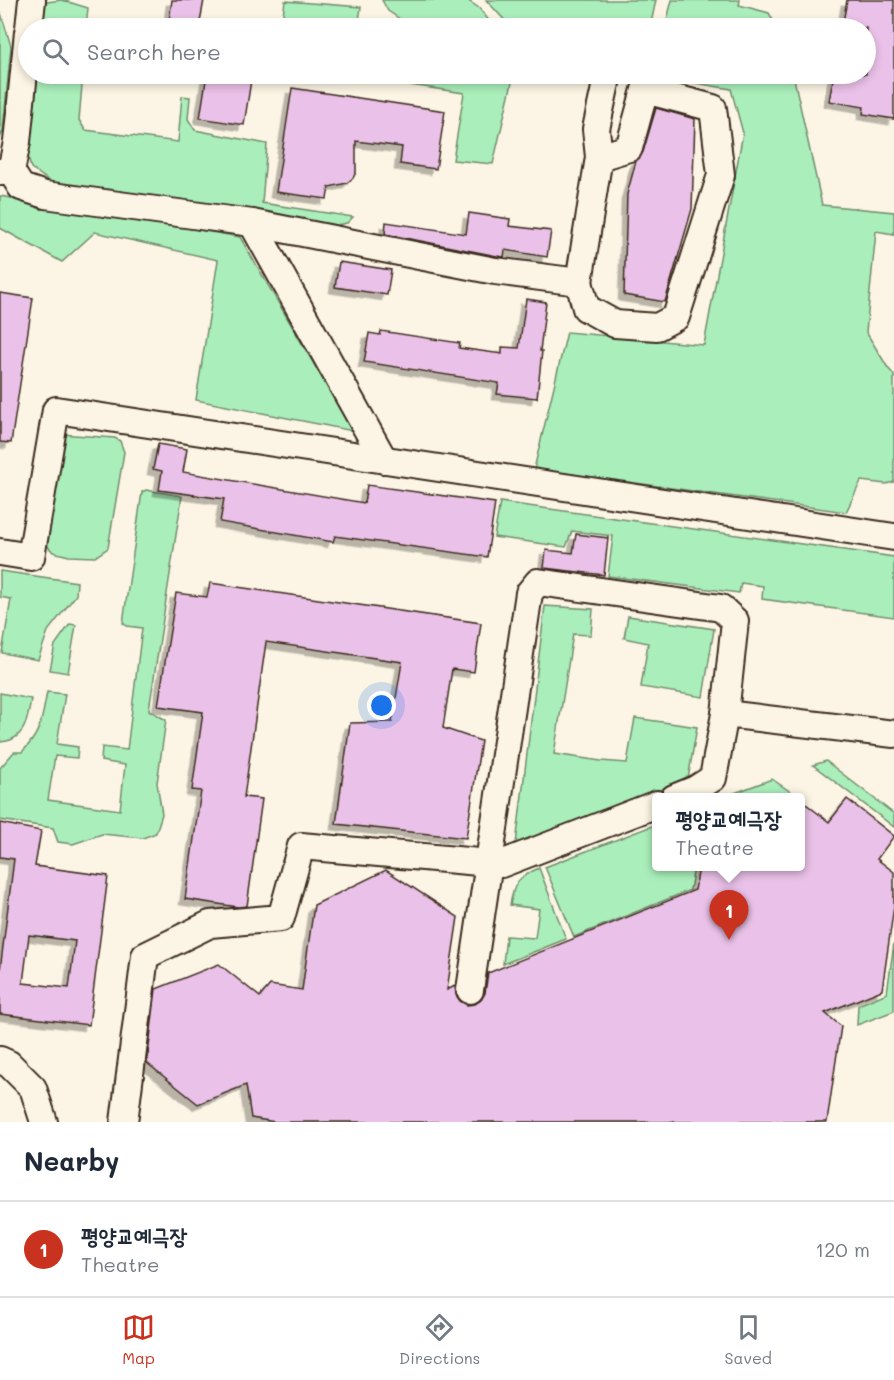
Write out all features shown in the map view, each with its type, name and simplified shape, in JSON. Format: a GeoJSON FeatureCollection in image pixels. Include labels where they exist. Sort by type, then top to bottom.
{"type":"FeatureCollection","features":[{"type":"Feature","properties":{"kind":"street"},"geometry":{"type":"LineString","coordinates":[[30,18],[32,0]]}},
{"type":"Feature","properties":{"kind":"street"},"geometry":{"type":"LineString","coordinates":[[23,84],[16,142],[5,172],[21,187],[45,195],[252,223],[495,272],[579,282]]}},
{"type":"Feature","properties":{"kind":"street"},"geometry":{"type":"LineString","coordinates":[[599,157],[629,148],[645,90],[713,108],[721,175],[676,316],[657,327],[615,324],[586,308],[579,282],[599,157],[596,129],[606,84]]}},
{"type":"Feature","properties":{"kind":"street"},"geometry":{"type":"LineString","coordinates":[[252,223],[384,460]]}},
{"type":"Feature","properties":{"kind":"street"},"geometry":{"type":"LineString","coordinates":[[0,552],[32,557],[56,410],[894,537]]}},
{"type":"Feature","properties":{"kind":"street"},"geometry":{"type":"LineString","coordinates":[[470,990],[529,593],[538,582],[722,608],[735,621],[725,714],[713,778],[686,793]]}},
{"type":"Feature","properties":{"kind":"street"},"geometry":{"type":"LineString","coordinates":[[725,714],[894,734]]}},
{"type":"Feature","properties":{"kind":"street"},"geometry":{"type":"LineString","coordinates":[[124,1122],[145,956],[210,924],[281,918],[301,846],[501,864],[652,806]]}},
{"type":"Feature","properties":{"kind":"street"},"geometry":{"type":"LineString","coordinates":[[0,1060],[9,1064],[33,1088],[44,1122]]}},
{"type":"Feature","properties":{"kind":"green space"},"geometry":{"type":"Polygon","coordinates":[[[62,0],[88,8],[87,18],[38,18],[47,2],[62,0]]]}},
{"type":"Feature","properties":{"kind":"green space"},"geometry":{"type":"Polygon","coordinates":[[[382,0],[467,0],[479,8],[487,18],[398,18],[388,11],[382,0]]]}},
{"type":"Feature","properties":{"kind":"green space"},"geometry":{"type":"Polygon","coordinates":[[[486,0],[656,0],[652,18],[503,18],[486,0]]]}},
{"type":"Feature","properties":{"kind":"green space"},"geometry":{"type":"Polygon","coordinates":[[[672,0],[740,0],[739,5],[769,13],[772,18],[668,18],[672,0]]]}},
{"type":"Feature","properties":{"kind":"green space"},"geometry":{"type":"Polygon","coordinates":[[[285,1],[361,7],[359,18],[282,18],[285,1]]]}},
{"type":"Feature","properties":{"kind":"green space"},"geometry":{"type":"Polygon","coordinates":[[[0,10],[11,46],[3,131],[0,138],[0,10]]]}},
{"type":"Feature","properties":{"kind":"green space"},"geometry":{"type":"Polygon","coordinates":[[[32,84],[82,84],[79,120],[85,130],[178,142],[182,96],[190,97],[188,119],[195,130],[267,144],[262,203],[353,217],[347,223],[336,225],[55,185],[31,168],[25,146],[32,84]]]}},
{"type":"Feature","properties":{"kind":"green space"},"geometry":{"type":"Polygon","coordinates":[[[403,84],[512,84],[493,164],[453,160],[464,93],[403,84]]]}},
{"type":"Feature","properties":{"kind":"green space"},"geometry":{"type":"Polygon","coordinates":[[[701,84],[795,84],[822,205],[894,212],[894,234],[876,231],[866,332],[894,375],[894,482],[886,484],[861,481],[846,512],[534,469],[567,332],[704,345],[743,133],[731,89],[701,84]]]}},
{"type":"Feature","properties":{"kind":"green space"},"geometry":{"type":"Polygon","coordinates":[[[0,196],[240,237],[353,431],[196,400],[218,260],[95,232],[62,262],[0,228],[0,196]]]}},
{"type":"Feature","properties":{"kind":"green space"},"geometry":{"type":"Polygon","coordinates":[[[60,434],[115,438],[120,441],[124,452],[108,548],[95,557],[69,556],[53,552],[44,542],[60,434]]]}},
{"type":"Feature","properties":{"kind":"green space"},"geometry":{"type":"Polygon","coordinates":[[[146,490],[182,496],[149,710],[166,720],[157,783],[162,814],[156,833],[143,838],[102,834],[73,844],[58,842],[53,828],[0,820],[0,768],[14,752],[22,752],[34,738],[44,710],[47,692],[65,694],[57,744],[78,747],[77,758],[55,756],[48,800],[120,810],[125,765],[101,761],[102,747],[127,750],[142,628],[127,626],[123,623],[142,492],[146,490]]]}},
{"type":"Feature","properties":{"kind":"green space"},"geometry":{"type":"Polygon","coordinates":[[[500,502],[894,557],[894,617],[762,599],[763,586],[741,583],[739,593],[608,576],[613,536],[572,531],[566,547],[494,537],[500,502]]]}},
{"type":"Feature","properties":{"kind":"green space"},"geometry":{"type":"Polygon","coordinates":[[[0,571],[77,582],[76,595],[48,631],[38,660],[2,653],[11,599],[0,597],[0,571]]]}},
{"type":"Feature","properties":{"kind":"green space"},"geometry":{"type":"Polygon","coordinates":[[[545,606],[593,609],[591,635],[573,634],[554,754],[627,763],[635,718],[697,727],[688,779],[529,845],[516,844],[545,606]]]}},
{"type":"Feature","properties":{"kind":"green space"},"geometry":{"type":"Polygon","coordinates":[[[628,616],[714,629],[703,697],[641,687],[648,643],[624,638],[628,616]]]}},
{"type":"Feature","properties":{"kind":"green space"},"geometry":{"type":"Polygon","coordinates":[[[70,624],[76,625],[68,673],[50,670],[55,645],[70,624]]]}},
{"type":"Feature","properties":{"kind":"green space"},"geometry":{"type":"Polygon","coordinates":[[[0,693],[31,699],[24,728],[15,738],[0,742],[0,693]]]}},
{"type":"Feature","properties":{"kind":"green space"},"geometry":{"type":"Polygon","coordinates":[[[826,761],[894,814],[894,827],[813,765],[826,761]]]}},
{"type":"Feature","properties":{"kind":"green space"},"geometry":{"type":"Polygon","coordinates":[[[772,779],[792,793],[735,793],[772,779]]]}},
{"type":"Feature","properties":{"kind":"green space"},"geometry":{"type":"Polygon","coordinates":[[[652,826],[652,871],[693,871],[690,890],[574,937],[545,867],[652,826]]]}},
{"type":"Feature","properties":{"kind":"green space"},"geometry":{"type":"Polygon","coordinates":[[[539,868],[566,939],[503,964],[506,936],[535,938],[539,909],[510,905],[515,886],[521,878],[539,868]]]}},
{"type":"Feature","properties":{"kind":"green space"},"geometry":{"type":"Polygon","coordinates":[[[894,943],[894,1011],[857,1025],[858,1005],[887,993],[894,943]]]}},
{"type":"Feature","properties":{"kind":"building"},"geometry":{"type":"Polygon","coordinates":[[[172,0],[204,0],[201,18],[169,18],[172,0]]]}},
{"type":"Feature","properties":{"kind":"building"},"geometry":{"type":"Polygon","coordinates":[[[847,0],[894,0],[894,119],[863,114],[864,107],[829,101],[832,84],[876,84],[876,18],[844,18],[847,0]]]}},
{"type":"Feature","properties":{"kind":"building"},"geometry":{"type":"Polygon","coordinates":[[[205,84],[250,84],[244,125],[200,118],[205,84]]]}},
{"type":"Feature","properties":{"kind":"building"},"geometry":{"type":"Polygon","coordinates":[[[292,88],[445,111],[436,169],[400,164],[402,147],[356,141],[356,172],[353,178],[347,183],[329,187],[327,199],[276,192],[292,88]]]}},
{"type":"Feature","properties":{"kind":"building"},"geometry":{"type":"Polygon","coordinates":[[[656,108],[695,119],[692,209],[665,302],[624,295],[627,194],[636,161],[643,152],[656,108]]]}},
{"type":"Feature","properties":{"kind":"building"},"geometry":{"type":"Polygon","coordinates":[[[469,213],[510,219],[509,226],[551,231],[547,257],[505,250],[504,257],[385,234],[386,222],[466,234],[469,213]]]}},
{"type":"Feature","properties":{"kind":"building"},"geometry":{"type":"Polygon","coordinates":[[[339,262],[391,270],[387,295],[335,287],[339,262]]]}},
{"type":"Feature","properties":{"kind":"building"},"geometry":{"type":"Polygon","coordinates":[[[0,293],[33,298],[11,443],[0,442],[0,293]]]}},
{"type":"Feature","properties":{"kind":"building"},"geometry":{"type":"Polygon","coordinates":[[[526,299],[546,302],[537,398],[497,394],[499,383],[364,362],[369,333],[380,335],[381,331],[460,343],[459,348],[502,354],[502,347],[519,348],[526,299]]]}},
{"type":"Feature","properties":{"kind":"building"},"geometry":{"type":"Polygon","coordinates":[[[158,444],[187,449],[183,472],[364,503],[367,485],[495,503],[487,557],[335,536],[333,542],[220,522],[224,499],[159,490],[162,471],[153,469],[158,444]]]}},
{"type":"Feature","properties":{"kind":"building"},"geometry":{"type":"Polygon","coordinates":[[[576,534],[608,538],[604,575],[544,568],[546,550],[573,553],[576,534]]]}},
{"type":"Feature","properties":{"kind":"building"},"geometry":{"type":"Polygon","coordinates":[[[210,583],[481,623],[474,672],[452,669],[443,728],[481,741],[466,838],[336,824],[350,723],[392,722],[402,662],[266,642],[244,797],[262,799],[247,906],[238,907],[185,899],[201,791],[192,790],[203,712],[158,706],[176,593],[207,597],[210,583]]]}},
{"type":"Feature","properties":{"kind":"building"},"geometry":{"type":"Polygon","coordinates":[[[847,799],[894,836],[877,859],[894,872],[894,906],[882,990],[825,1013],[841,1026],[827,1122],[275,1122],[251,1118],[246,1085],[198,1104],[147,1063],[156,989],[219,964],[260,997],[270,985],[302,990],[314,905],[386,870],[458,917],[447,990],[455,986],[456,995],[467,1005],[481,1000],[485,993],[488,973],[695,890],[698,871],[805,871],[805,803],[829,822],[847,799]]]}},
{"type":"Feature","properties":{"kind":"building"},"geometry":{"type":"Polygon","coordinates":[[[0,823],[41,831],[35,866],[108,876],[89,1025],[0,1014],[0,970],[14,859],[0,857],[0,823]],[[29,935],[23,983],[69,988],[75,941],[29,935]]]}},
{"type":"Feature","properties":{"kind":"place","name":"평양교예극장"},"geometry":{"type":"Point","coordinates":[729,940]}}]}
